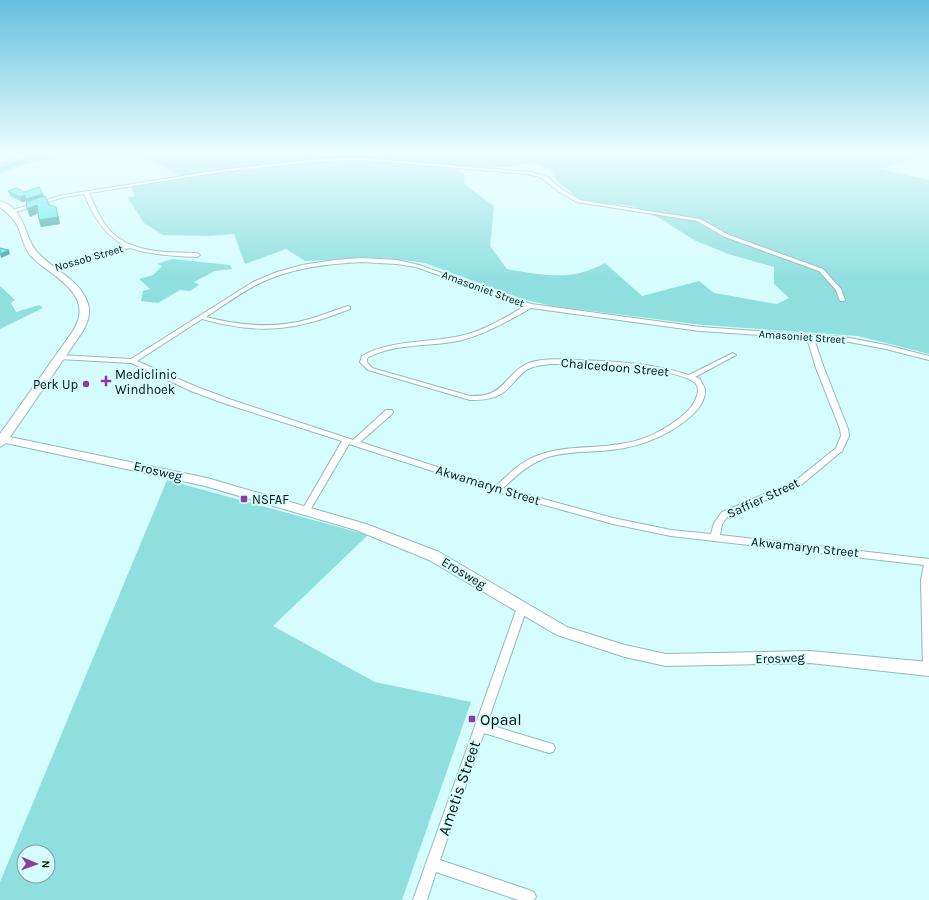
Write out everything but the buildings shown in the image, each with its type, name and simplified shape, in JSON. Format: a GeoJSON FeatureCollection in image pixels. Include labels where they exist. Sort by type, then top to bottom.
{"type":"FeatureCollection","features":[{"type":"Feature","properties":{"kind":"street"},"geometry":{"type":"LineString","coordinates":[[2,211],[50,198],[68,195]]}},
{"type":"Feature","properties":{"kind":"street"},"geometry":{"type":"LineString","coordinates":[[87,195],[93,211],[101,224],[114,239],[128,247],[156,253],[197,255]]}},
{"type":"Feature","properties":{"kind":"street"},"geometry":{"type":"LineString","coordinates":[[568,195],[579,201],[698,220],[727,236],[821,270],[839,290],[842,300]]}},
{"type":"Feature","properties":{"kind":"street"},"geometry":{"type":"LineString","coordinates":[[1,440],[81,326],[86,310],[80,294],[33,253],[25,240],[17,219],[2,211]]}},
{"type":"Feature","properties":{"kind":"street","name":"Nossob Street"},"geometry":{"type":"LineString","coordinates":[[50,269],[128,247]]}},
{"type":"Feature","properties":{"kind":"street","name":"Amasoniet Street"},"geometry":{"type":"LineString","coordinates":[[132,361],[242,290],[279,273],[302,267],[347,261],[387,262],[417,266],[530,306],[700,329],[853,341],[929,358]]}},
{"type":"Feature","properties":{"kind":"street","name":"Chalcedoon Street"},"geometry":{"type":"LineString","coordinates":[[530,306],[496,324],[470,335],[441,342],[375,351],[364,357],[363,362],[370,369],[470,398],[496,395],[501,392],[520,370],[525,367],[544,362],[590,361],[676,372],[690,377]]}},
{"type":"Feature","properties":{"kind":"street"},"geometry":{"type":"LineString","coordinates":[[200,317],[246,327],[271,328],[320,319],[348,308]]}},
{"type":"Feature","properties":{"kind":"street","name":"Saffier Street"},"geometry":{"type":"LineString","coordinates":[[715,538],[718,523],[724,514],[798,483],[832,456],[843,442],[845,436],[844,429],[820,368],[810,337]]}},
{"type":"Feature","properties":{"kind":"street"},"geometry":{"type":"LineString","coordinates":[[690,377],[733,355]]}},
{"type":"Feature","properties":{"kind":"street","name":"Akwamaryn Street"},"geometry":{"type":"LineString","coordinates":[[60,357],[132,361],[194,389],[351,441],[497,489],[627,524],[671,533],[929,562]]}},
{"type":"Feature","properties":{"kind":"street"},"geometry":{"type":"LineString","coordinates":[[497,489],[525,465],[539,458],[556,453],[631,445],[665,431],[691,412],[699,400],[702,389],[697,381],[690,377]]}},
{"type":"Feature","properties":{"kind":"street"},"geometry":{"type":"LineString","coordinates":[[306,510],[351,441],[389,412]]}},
{"type":"Feature","properties":{"kind":"street","name":"Erosweg"},"geometry":{"type":"LineString","coordinates":[[1,440],[162,472],[306,510],[361,527],[423,550],[562,631],[600,644],[666,660],[810,657],[929,669]]}},
{"type":"Feature","properties":{"kind":"street"},"geometry":{"type":"LineString","coordinates":[[929,562],[926,580],[929,669]]}},
{"type":"Feature","properties":{"kind":"street","name":"Ametis Street"},"geometry":{"type":"LineString","coordinates":[[420,900],[522,608]]}},
{"type":"Feature","properties":{"kind":"street"},"geometry":{"type":"LineString","coordinates":[[480,727],[549,748]]}},
{"type":"Feature","properties":{"kind":"street"},"geometry":{"type":"LineString","coordinates":[[432,864],[529,897]]}},
{"type":"Feature","properties":{"kind":"shaded area"},"geometry":{"type":"Polygon","coordinates":[[[479,195],[494,206],[490,246],[507,269],[545,275],[569,275],[593,269],[605,263],[642,296],[699,281],[714,293],[777,304],[789,298],[774,284],[774,267],[728,254],[694,240],[661,219],[633,206],[581,200],[575,195],[929,195],[929,354],[858,336],[703,325],[552,306],[522,299],[425,263],[386,258],[305,261],[286,249],[245,264],[234,234],[210,236],[163,235],[144,223],[128,198],[135,196],[479,195]]]}},
{"type":"Feature","properties":{"kind":"shaded area"},"geometry":{"type":"Polygon","coordinates":[[[172,259],[230,265],[232,269],[215,271],[194,282],[199,285],[190,291],[180,290],[158,303],[141,301],[143,291],[150,289],[139,279],[153,275],[162,266],[157,264],[172,259]]]}},
{"type":"Feature","properties":{"kind":"shaded area"},"geometry":{"type":"Polygon","coordinates":[[[0,286],[15,300],[11,303],[16,312],[39,305],[43,308],[0,329],[0,286]]]}},
{"type":"Feature","properties":{"kind":"shaded area"},"geometry":{"type":"Polygon","coordinates":[[[167,480],[368,535],[273,626],[375,682],[471,702],[402,900],[0,900],[0,882],[167,480]]]}},
{"type":"Feature","properties":{"kind":"place","name":"Mediclinic Windhoek"},"geometry":{"type":"Point","coordinates":[106,381]}},
{"type":"Feature","properties":{"kind":"place","name":"Perk Up"},"geometry":{"type":"Point","coordinates":[86,384]}},
{"type":"Feature","properties":{"kind":"place","name":"NSFAF"},"geometry":{"type":"Point","coordinates":[244,499]}},
{"type":"Feature","properties":{"kind":"place","name":"Opaal"},"geometry":{"type":"Point","coordinates":[472,719]}}]}
